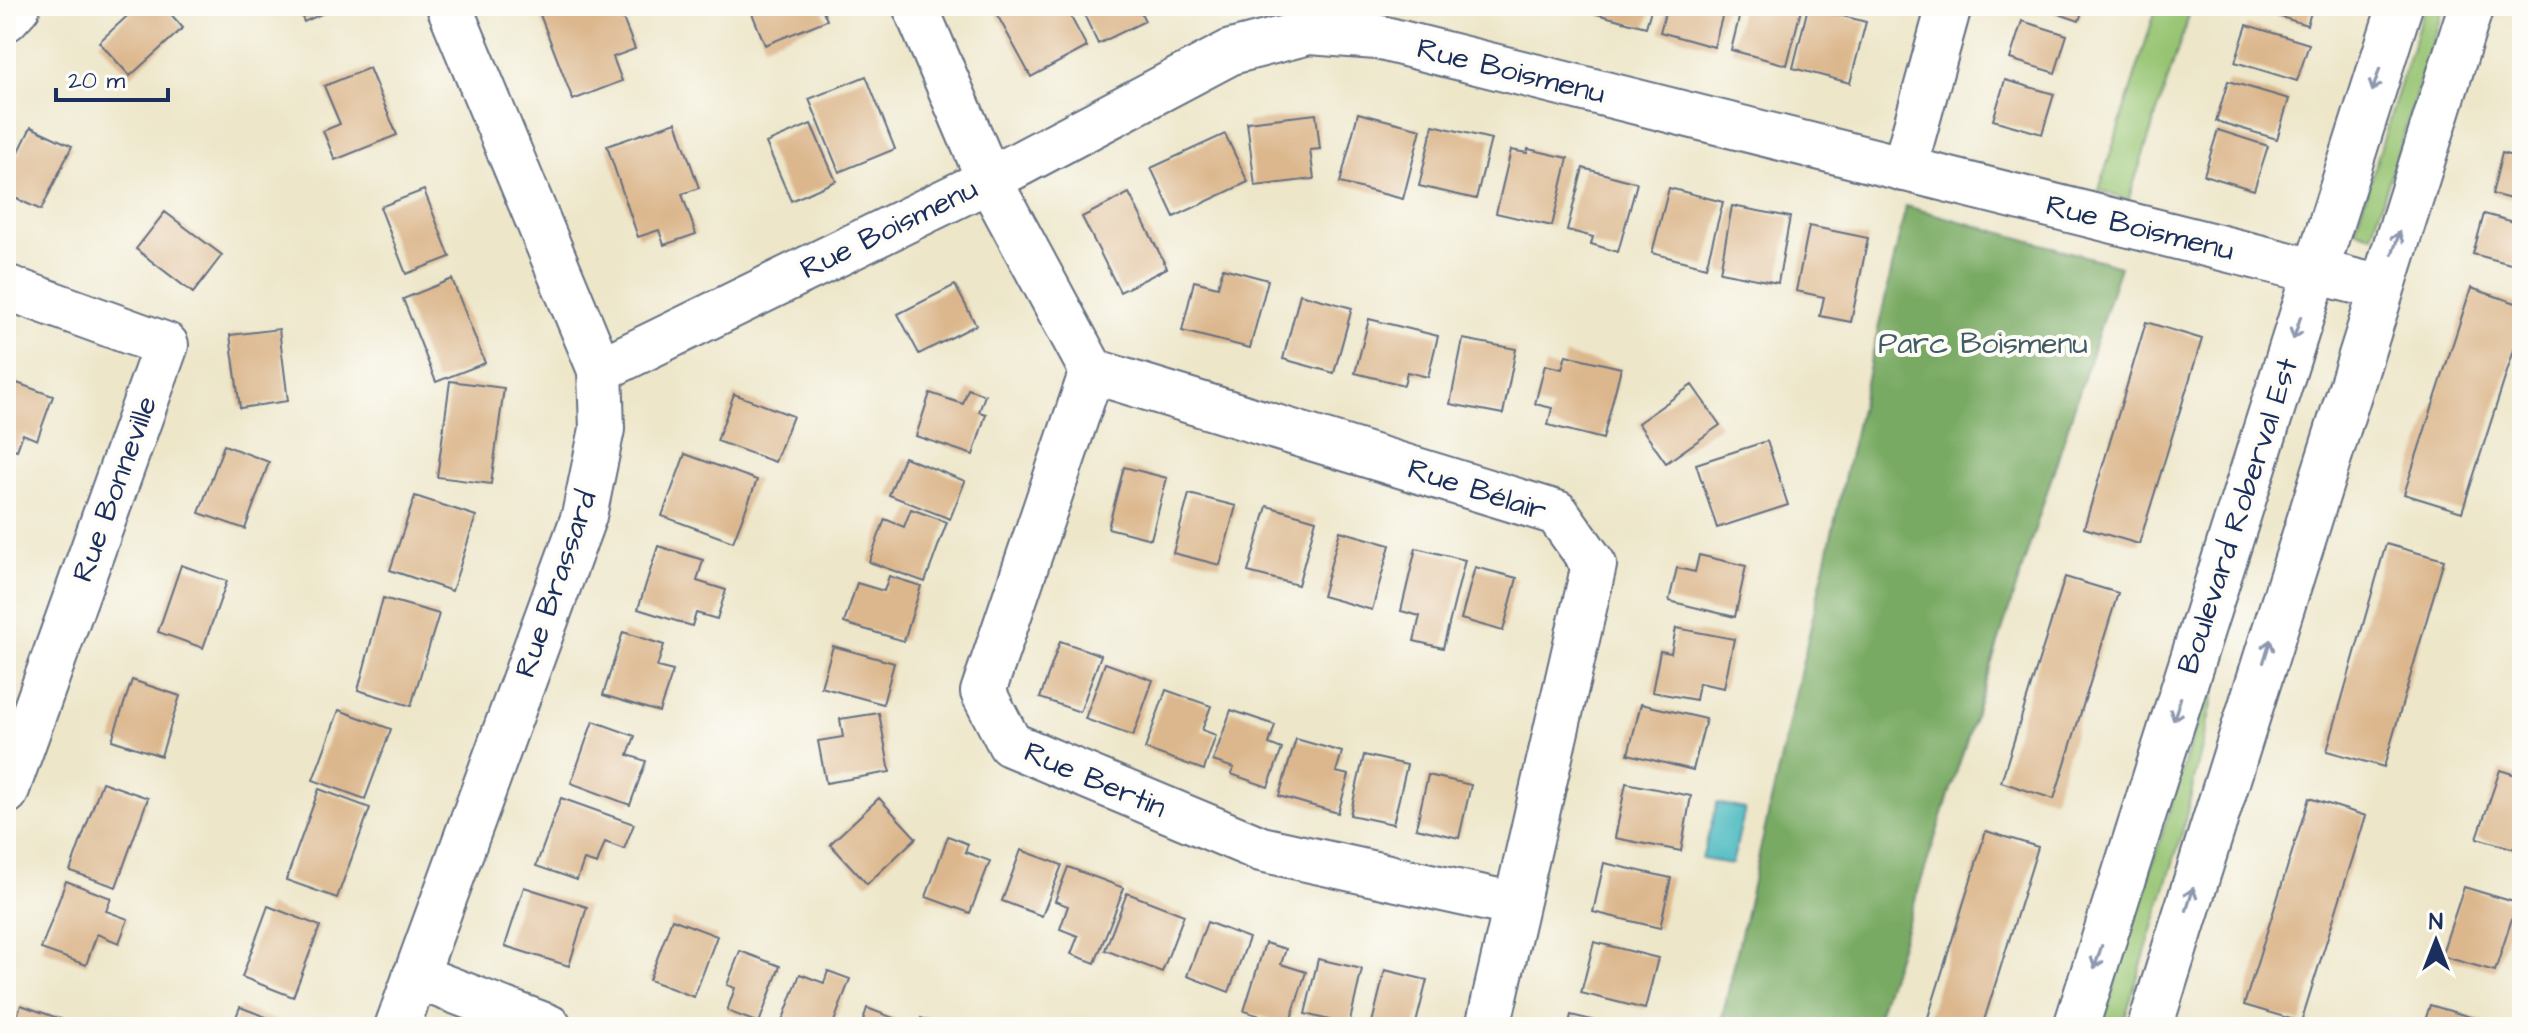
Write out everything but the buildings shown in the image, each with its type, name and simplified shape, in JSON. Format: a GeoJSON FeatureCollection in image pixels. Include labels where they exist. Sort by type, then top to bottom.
{"type":"FeatureCollection","features":[{"type":"Feature","properties":{"kind":"street"},"geometry":{"type":"LineString","coordinates":[[6,19],[18,6]]}},
{"type":"Feature","properties":{"kind":"street","name":"Rue Brassard"},"geometry":{"type":"LineString","coordinates":[[397,1027],[584,516],[602,429],[600,370],[449,6]]}},
{"type":"Feature","properties":{"kind":"street"},"geometry":{"type":"LineString","coordinates":[[915,6],[989,180],[1092,371]]}},
{"type":"Feature","properties":{"kind":"street"},"geometry":{"type":"LineString","coordinates":[[1904,169],[1949,6]]}},
{"type":"Feature","properties":{"kind":"street","name":"Boulevard Roberval Est"},"geometry":{"type":"LineString","coordinates":[[2076,1027],[2400,6]]}},
{"type":"Feature","properties":{"kind":"street"},"geometry":{"type":"LineString","coordinates":[[2150,1027],[2471,6]]}},
{"type":"Feature","properties":{"kind":"street","name":"Rue Boismenu"},"geometry":{"type":"LineString","coordinates":[[600,370],[989,180],[1231,52],[1309,32],[1377,37],[2382,288]]}},
{"type":"Feature","properties":{"kind":"street","name":"Rue Bonneville"},"geometry":{"type":"LineString","coordinates":[[6,287],[166,345],[19,716],[6,792]]}},
{"type":"Feature","properties":{"kind":"street","name":"Rue Bélair"},"geometry":{"type":"LineString","coordinates":[[1092,371],[1557,513],[1594,565],[1488,1027]]}},
{"type":"Feature","properties":{"kind":"street","name":"Rue Bertin"},"geometry":{"type":"LineString","coordinates":[[1092,371],[983,692],[1010,744],[1261,849],[1516,905]]}},
{"type":"Feature","properties":{"kind":"street"},"geometry":{"type":"LineString","coordinates":[[415,976],[549,1027]]}},
{"type":"Feature","properties":{"kind":"green space"},"geometry":{"type":"Polygon","coordinates":[[[2157,6],[2192,6],[2128,201],[2099,190],[2157,6]]]}},
{"type":"Feature","properties":{"kind":"green space"},"geometry":{"type":"Polygon","coordinates":[[[2425,6],[2444,6],[2372,235],[2355,230],[2425,6]]]}},
{"type":"Feature","properties":{"kind":"green space","name":"Parc Boismenu"},"geometry":{"type":"Polygon","coordinates":[[[1906,206],[2120,266],[1874,1027],[1720,1027],[1906,206]]]}},
{"type":"Feature","properties":{"kind":"green space"},"geometry":{"type":"Polygon","coordinates":[[[2236,600],[2181,837],[2122,1027],[2101,1027],[2236,600]]]}},
{"type":"Feature","properties":{"kind":"water"},"geometry":{"type":"Polygon","coordinates":[[[1717,803],[1745,809],[1732,864],[1702,859],[1717,803]]]}}]}
